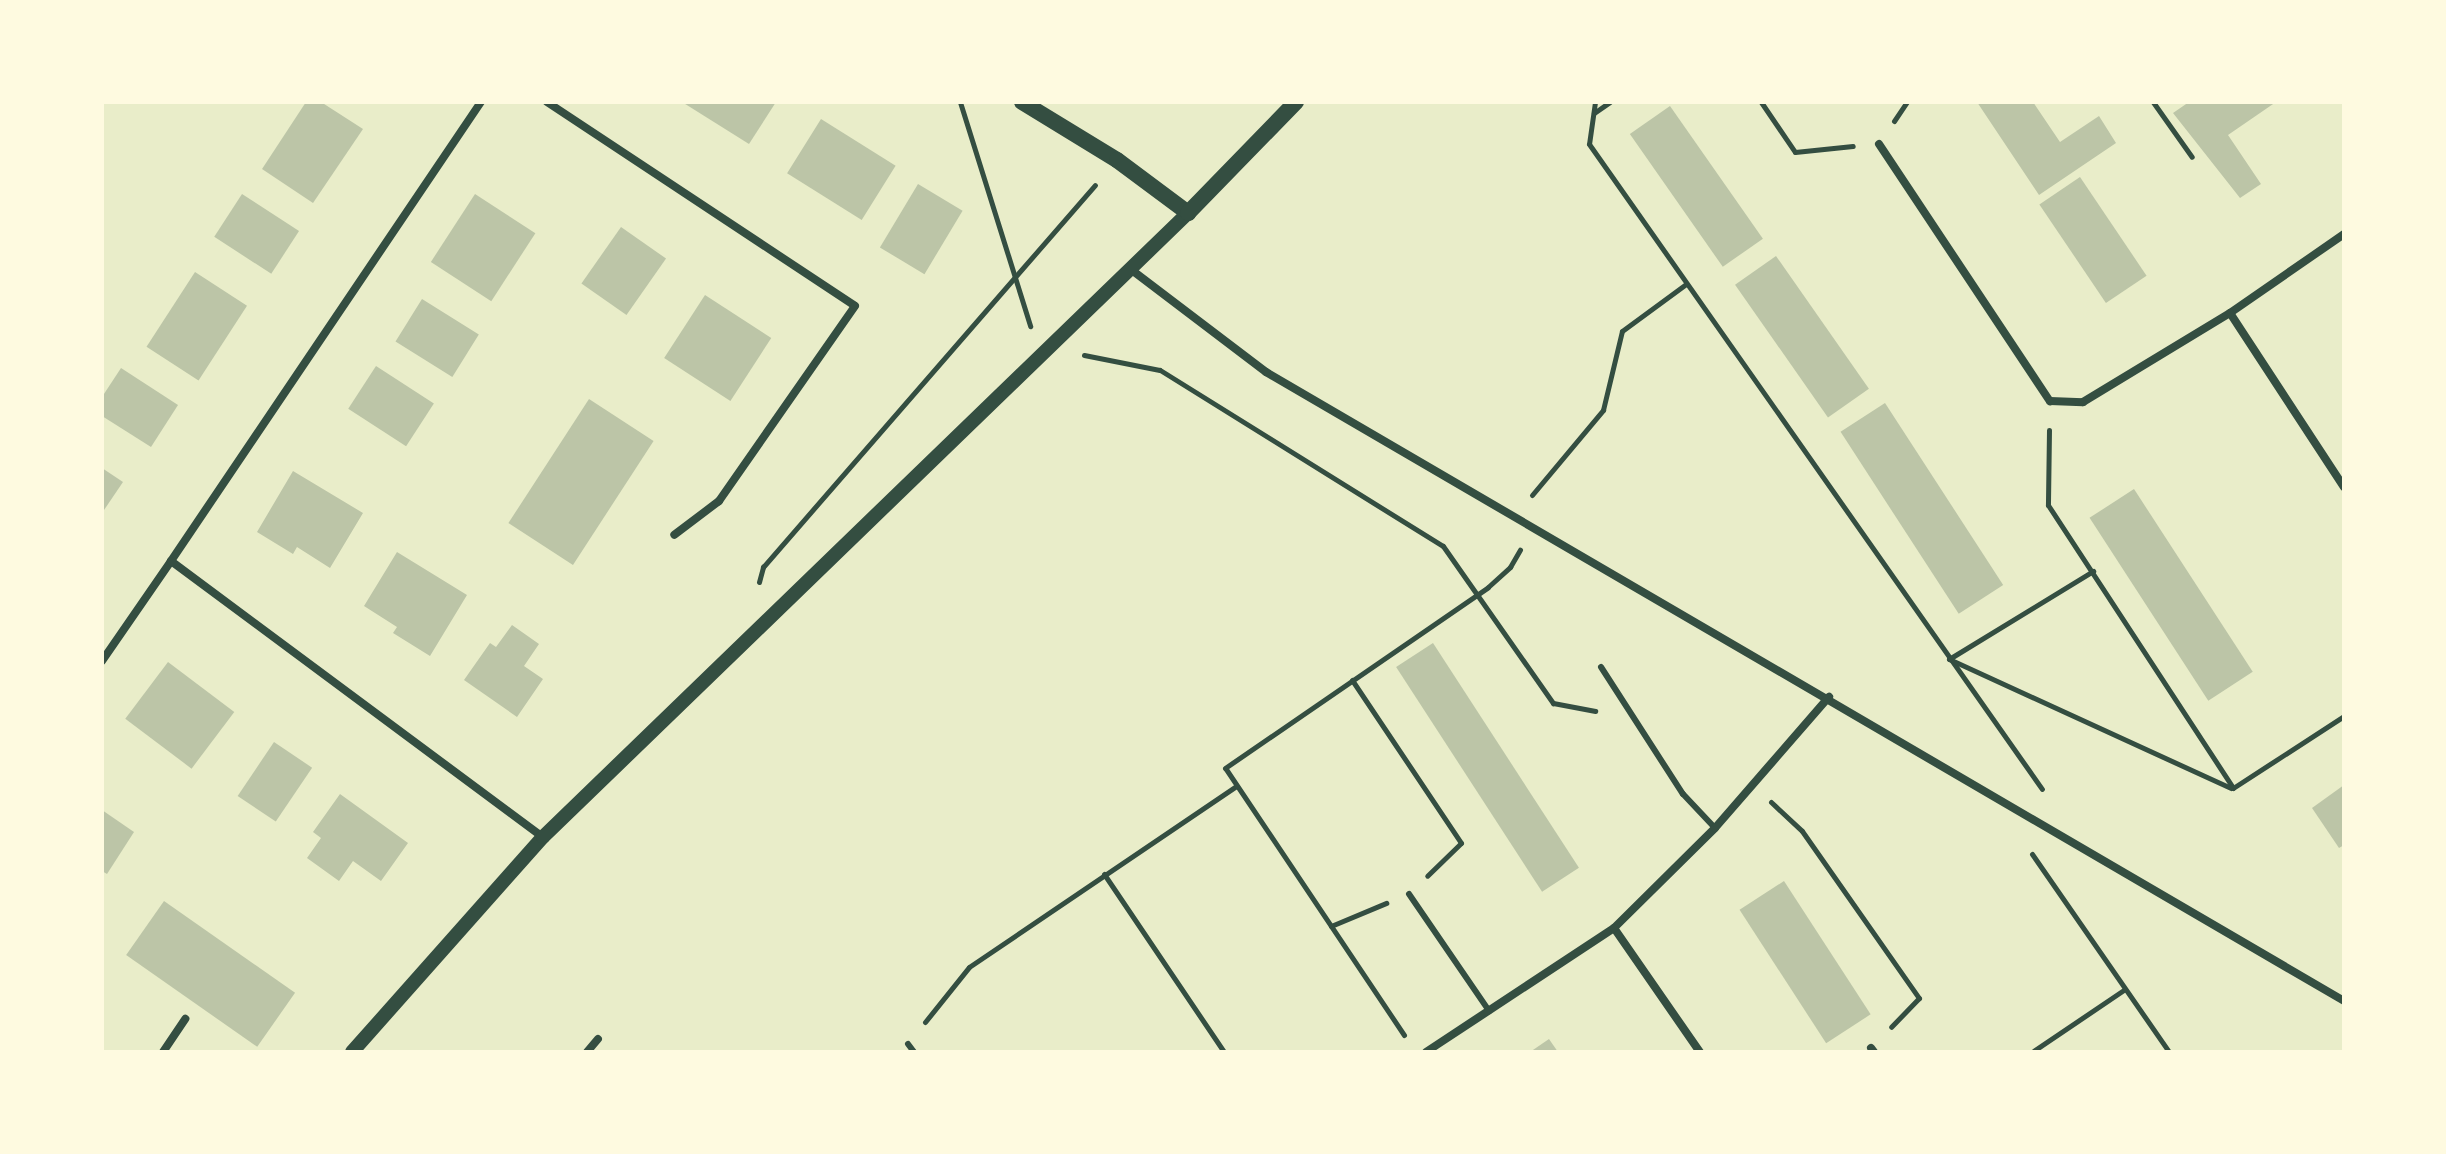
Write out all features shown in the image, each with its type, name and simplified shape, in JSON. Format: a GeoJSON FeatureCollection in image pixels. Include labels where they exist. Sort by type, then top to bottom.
{"type":"FeatureCollection","features":[{"type":"Feature","properties":{"kind":"main road"},"geometry":{"type":"LineString","coordinates":[[1022,102],[1117,160],[1188,213],[1296,102]]}},
{"type":"Feature","properties":{"kind":"street"},"geometry":{"type":"LineString","coordinates":[[102,661],[481,102]]}},
{"type":"Feature","properties":{"kind":"street"},"geometry":{"type":"LineString","coordinates":[[547,102],[855,306],[719,501],[674,535]]}},
{"type":"Feature","properties":{"kind":"street"},"geometry":{"type":"LineString","coordinates":[[1879,144],[2050,401],[2083,402],[2230,313],[2344,234]]}},
{"type":"Feature","properties":{"kind":"street"},"geometry":{"type":"LineString","coordinates":[[352,1052],[543,837],[742,642],[1133,271],[1188,213]]}},
{"type":"Feature","properties":{"kind":"street"},"geometry":{"type":"LineString","coordinates":[[1133,271],[1266,372],[1829,697],[2344,1001]]}},
{"type":"Feature","properties":{"kind":"street"},"geometry":{"type":"LineString","coordinates":[[2230,313],[2344,487]]}},
{"type":"Feature","properties":{"kind":"street"},"geometry":{"type":"LineString","coordinates":[[171,561],[543,837]]}},
{"type":"Feature","properties":{"kind":"street"},"geometry":{"type":"LineString","coordinates":[[1426,1052],[1614,928],[1715,828],[1829,697]]}},
{"type":"Feature","properties":{"kind":"street"},"geometry":{"type":"LineString","coordinates":[[1614,928],[1700,1052]]}},
{"type":"Feature","properties":{"kind":"street"},"geometry":{"type":"LineString","coordinates":[[163,1052],[185,1019]]}},
{"type":"Feature","properties":{"kind":"street"},"geometry":{"type":"LineString","coordinates":[[587,1052],[598,1039]]}},
{"type":"Feature","properties":{"kind":"lane"},"geometry":{"type":"LineString","coordinates":[[1601,667],[1683,794],[1715,828]]}},
{"type":"Feature","properties":{"kind":"lane"},"geometry":{"type":"LineString","coordinates":[[1409,894],[1489,1011]]}},
{"type":"Feature","properties":{"kind":"lane"},"geometry":{"type":"LineString","coordinates":[[908,1044],[914,1052]]}},
{"type":"Feature","properties":{"kind":"path"},"geometry":{"type":"LineString","coordinates":[[960,102],[1024,318],[1048,349],[1160,370],[1443,546],[1553,703],[1636,719]]}},
{"type":"Feature","properties":{"kind":"path"},"geometry":{"type":"LineString","coordinates":[[1595,102],[1589,144],[2042,790],[2032,854],[2169,1052]]}},
{"type":"Feature","properties":{"kind":"path"},"geometry":{"type":"LineString","coordinates":[[1593,114],[1610,102]]}},
{"type":"Feature","properties":{"kind":"path"},"geometry":{"type":"LineString","coordinates":[[1761,102],[1795,152],[1879,144]]}},
{"type":"Feature","properties":{"kind":"path"},"geometry":{"type":"LineString","coordinates":[[2153,102],[2192,157]]}},
{"type":"Feature","properties":{"kind":"path"},"geometry":{"type":"LineString","coordinates":[[742,642],[763,567],[1011,278],[1117,160]]}},
{"type":"Feature","properties":{"kind":"path"},"geometry":{"type":"LineString","coordinates":[[1514,517],[1603,410],[1622,331],[1686,284]]}},
{"type":"Feature","properties":{"kind":"path"},"geometry":{"type":"LineString","coordinates":[[2050,401],[2048,505],[2233,788]]}},
{"type":"Feature","properties":{"kind":"path"},"geometry":{"type":"LineString","coordinates":[[1408,1039],[1225,768],[1475,595],[1510,567]]}},
{"type":"Feature","properties":{"kind":"path"},"geometry":{"type":"LineString","coordinates":[[1949,659],[2093,571]]}},
{"type":"Feature","properties":{"kind":"path"},"geometry":{"type":"LineString","coordinates":[[1949,659],[2233,788]]}},
{"type":"Feature","properties":{"kind":"path"},"geometry":{"type":"LineString","coordinates":[[1331,926],[1409,894],[1461,843],[1352,680]]}},
{"type":"Feature","properties":{"kind":"path"},"geometry":{"type":"LineString","coordinates":[[2233,788],[2344,716]]}},
{"type":"Feature","properties":{"kind":"path"},"geometry":{"type":"LineString","coordinates":[[1753,784],[1802,831],[1919,998],[1872,1050]]}},
{"type":"Feature","properties":{"kind":"path"},"geometry":{"type":"LineString","coordinates":[[908,1044],[969,967],[1236,786]]}},
{"type":"Feature","properties":{"kind":"path"},"geometry":{"type":"LineString","coordinates":[[1104,874],[1224,1052]]}},
{"type":"Feature","properties":{"kind":"path"},"geometry":{"type":"LineString","coordinates":[[2032,1052],[2125,989]]}},
{"type":"Feature","properties":{"kind":"building"},"geometry":{"type":"Polygon","coordinates":[[[306,102],[321,102],[363,129],[313,203],[262,169],[306,102]]]}},
{"type":"Feature","properties":{"kind":"building"},"geometry":{"type":"Polygon","coordinates":[[[682,102],[776,102],[749,144],[682,102]]]}},
{"type":"Feature","properties":{"kind":"building"},"geometry":{"type":"Polygon","coordinates":[[[1977,102],[2033,102],[2060,142],[2099,116],[2116,143],[2039,195],[1977,102]]]}},
{"type":"Feature","properties":{"kind":"building"},"geometry":{"type":"Polygon","coordinates":[[[2189,102],[2276,102],[2228,135],[2261,184],[2240,198],[2173,113],[2189,102]]]}},
{"type":"Feature","properties":{"kind":"building"},"geometry":{"type":"Polygon","coordinates":[[[1670,106],[1763,239],[1723,267],[1630,134],[1670,106]]]}},
{"type":"Feature","properties":{"kind":"building"},"geometry":{"type":"Polygon","coordinates":[[[821,119],[896,166],[862,220],[787,173],[821,119]]]}},
{"type":"Feature","properties":{"kind":"building"},"geometry":{"type":"Polygon","coordinates":[[[2080,177],[2147,276],[2106,303],[2039,204],[2080,177]]]}},
{"type":"Feature","properties":{"kind":"building"},"geometry":{"type":"Polygon","coordinates":[[[918,184],[963,211],[924,274],[880,247],[918,184]]]}},
{"type":"Feature","properties":{"kind":"building"},"geometry":{"type":"Polygon","coordinates":[[[242,194],[299,231],[271,274],[214,237],[242,194]]]}},
{"type":"Feature","properties":{"kind":"building"},"geometry":{"type":"Polygon","coordinates":[[[475,194],[535,233],[491,301],[431,262],[475,194]]]}},
{"type":"Feature","properties":{"kind":"building"},"geometry":{"type":"Polygon","coordinates":[[[621,227],[666,259],[626,315],[581,284],[621,227]]]}},
{"type":"Feature","properties":{"kind":"building"},"geometry":{"type":"Polygon","coordinates":[[[1776,256],[1869,389],[1828,417],[1735,285],[1776,256]]]}},
{"type":"Feature","properties":{"kind":"building"},"geometry":{"type":"Polygon","coordinates":[[[195,272],[247,306],[199,380],[147,347],[195,272]]]}},
{"type":"Feature","properties":{"kind":"building"},"geometry":{"type":"Polygon","coordinates":[[[705,295],[771,338],[730,401],[664,358],[705,295]]]}},
{"type":"Feature","properties":{"kind":"building"},"geometry":{"type":"Polygon","coordinates":[[[422,299],[479,335],[452,377],[396,341],[422,299]]]}},
{"type":"Feature","properties":{"kind":"building"},"geometry":{"type":"Polygon","coordinates":[[[376,366],[434,404],[406,446],[348,409],[376,366]]]}},
{"type":"Feature","properties":{"kind":"building"},"geometry":{"type":"Polygon","coordinates":[[[121,368],[178,405],[151,447],[102,416],[102,397],[121,368]]]}},
{"type":"Feature","properties":{"kind":"building"},"geometry":{"type":"Polygon","coordinates":[[[589,399],[654,441],[573,565],[508,523],[589,399]]]}},
{"type":"Feature","properties":{"kind":"building"},"geometry":{"type":"Polygon","coordinates":[[[1885,403],[2003,585],[1959,614],[1841,432],[1885,403]]]}},
{"type":"Feature","properties":{"kind":"building"},"geometry":{"type":"Polygon","coordinates":[[[102,468],[123,482],[102,513],[102,468]]]}},
{"type":"Feature","properties":{"kind":"building"},"geometry":{"type":"Polygon","coordinates":[[[293,471],[363,513],[330,568],[297,547],[293,554],[257,532],[293,471]]]}},
{"type":"Feature","properties":{"kind":"building"},"geometry":{"type":"Polygon","coordinates":[[[2134,489],[2253,672],[2208,701],[2090,518],[2134,489]]]}},
{"type":"Feature","properties":{"kind":"building"},"geometry":{"type":"Polygon","coordinates":[[[397,552],[467,595],[430,656],[393,633],[397,627],[364,606],[397,552]]]}},
{"type":"Feature","properties":{"kind":"building"},"geometry":{"type":"Polygon","coordinates":[[[512,625],[539,644],[524,666],[543,679],[517,717],[464,680],[490,643],[496,647],[512,625]]]}},
{"type":"Feature","properties":{"kind":"building"},"geometry":{"type":"Polygon","coordinates":[[[1433,643],[1579,868],[1542,892],[1396,667],[1433,643]]]}},
{"type":"Feature","properties":{"kind":"building"},"geometry":{"type":"Polygon","coordinates":[[[168,662],[234,712],[192,769],[125,719],[168,662]]]}},
{"type":"Feature","properties":{"kind":"building"},"geometry":{"type":"Polygon","coordinates":[[[274,742],[312,768],[276,822],[238,796],[274,742]]]}},
{"type":"Feature","properties":{"kind":"building"},"geometry":{"type":"Polygon","coordinates":[[[2344,785],[2344,845],[2339,848],[2312,808],[2344,785]]]}},
{"type":"Feature","properties":{"kind":"building"},"geometry":{"type":"Polygon","coordinates":[[[340,794],[408,843],[381,881],[353,861],[339,881],[307,858],[321,838],[313,832],[340,794]]]}},
{"type":"Feature","properties":{"kind":"building"},"geometry":{"type":"Polygon","coordinates":[[[102,810],[134,832],[107,874],[102,871],[102,810]]]}},
{"type":"Feature","properties":{"kind":"building"},"geometry":{"type":"Polygon","coordinates":[[[1784,881],[1871,1014],[1826,1043],[1740,910],[1784,881]]]}},
{"type":"Feature","properties":{"kind":"building"},"geometry":{"type":"Polygon","coordinates":[[[164,901],[295,993],[257,1047],[126,955],[164,901]]]}},
{"type":"Feature","properties":{"kind":"building"},"geometry":{"type":"Polygon","coordinates":[[[1549,1039],[1558,1052],[1530,1052],[1549,1039]]]}}]}
